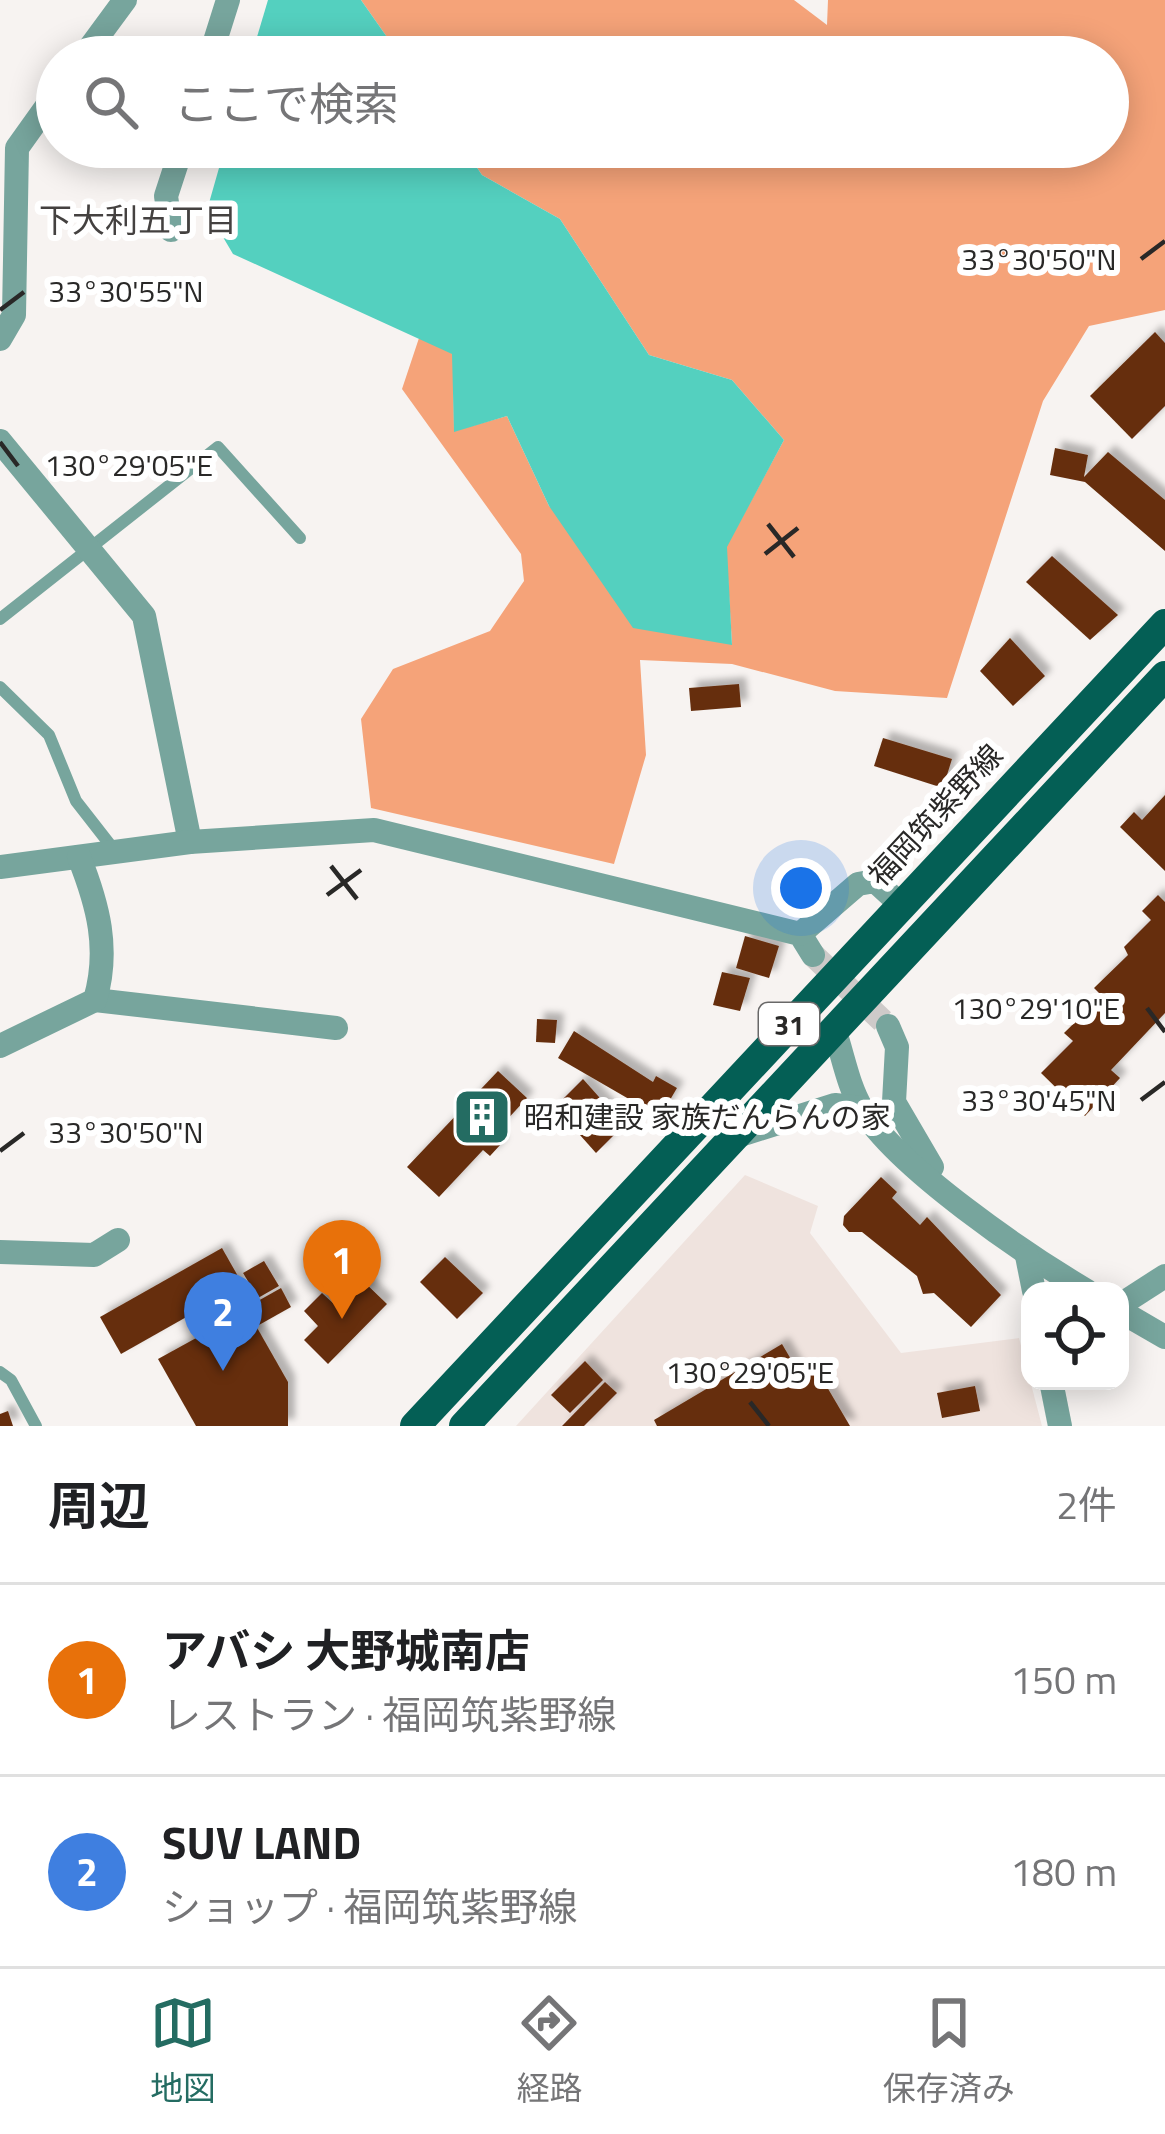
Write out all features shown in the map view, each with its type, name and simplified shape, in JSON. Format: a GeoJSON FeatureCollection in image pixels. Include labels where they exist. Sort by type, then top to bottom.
{"type":"FeatureCollection","features":[{"type":"Feature","properties":{"kind":"main road","name":"福岡筑紫野線"},"geometry":{"type":"LineString","coordinates":[[415,1426],[1165,624]]}},
{"type":"Feature","properties":{"kind":"main road","name":"31"},"geometry":{"type":"LineString","coordinates":[[464,1426],[1165,676]]}},
{"type":"Feature","properties":{"kind":"street"},"geometry":{"type":"LineString","coordinates":[[217,36],[228,0]]}},
{"type":"Feature","properties":{"kind":"street"},"geometry":{"type":"LineString","coordinates":[[97,36],[121,1]]}},
{"type":"Feature","properties":{"kind":"street"},"geometry":{"type":"LineString","coordinates":[[0,338],[14,315],[17,148],[36,121]]}},
{"type":"Feature","properties":{"kind":"street"},"geometry":{"type":"LineString","coordinates":[[171,230],[166,196],[175,168]]}},
{"type":"Feature","properties":{"kind":"street"},"geometry":{"type":"LineString","coordinates":[[0,441],[144,616],[190,842]]}},
{"type":"Feature","properties":{"kind":"street"},"geometry":{"type":"LineString","coordinates":[[0,867],[190,842],[374,830],[807,944],[858,884],[874,881],[900,904]]}},
{"type":"Feature","properties":{"kind":"street"},"geometry":{"type":"LineString","coordinates":[[79,857],[97,901],[105,967],[95,1000]]}},
{"type":"Feature","properties":{"kind":"street"},"geometry":{"type":"LineString","coordinates":[[0,1046],[95,1000],[336,1028]]}},
{"type":"Feature","properties":{"kind":"street"},"geometry":{"type":"LineString","coordinates":[[888,1027],[897,1047],[894,1102],[950,1194]]}},
{"type":"Feature","properties":{"kind":"street"},"geometry":{"type":"LineString","coordinates":[[834,1029],[862,1108],[950,1194],[1027,1256],[1072,1282]]}},
{"type":"Feature","properties":{"kind":"street"},"geometry":{"type":"LineString","coordinates":[[736,1136],[835,1105],[862,1108]]}},
{"type":"Feature","properties":{"kind":"street"},"geometry":{"type":"LineString","coordinates":[[0,1252],[94,1255],[118,1240]]}},
{"type":"Feature","properties":{"kind":"street"},"geometry":{"type":"LineString","coordinates":[[1027,1256],[1032,1282]]}},
{"type":"Feature","properties":{"kind":"street"},"geometry":{"type":"LineString","coordinates":[[1129,1302],[1165,1276]]}},
{"type":"Feature","properties":{"kind":"street"},"geometry":{"type":"LineString","coordinates":[[1129,1314],[1165,1337]]}},
{"type":"Feature","properties":{"kind":"street"},"geometry":{"type":"LineString","coordinates":[[1053,1390],[1060,1426]]}},
{"type":"Feature","properties":{"kind":"lane"},"geometry":{"type":"LineString","coordinates":[[0,619],[218,447],[300,538]]}},
{"type":"Feature","properties":{"kind":"lane"},"geometry":{"type":"LineString","coordinates":[[0,687],[49,735],[76,801],[116,852]]}},
{"type":"Feature","properties":{"kind":"lane"},"geometry":{"type":"LineString","coordinates":[[0,1372],[11,1380],[36,1426]]}},
{"type":"Feature","properties":{"kind":"shaded area"},"geometry":{"type":"Polygon","coordinates":[[[268,0],[361,0],[386,36],[257,36],[268,0]]]}},
{"type":"Feature","properties":{"kind":"shaded area"},"geometry":{"type":"Polygon","coordinates":[[[361,0],[794,0],[827,25],[828,0],[1165,0],[1165,310],[1089,326],[1043,401],[947,698],[835,691],[732,664],[640,660],[646,755],[614,864],[371,808],[361,719],[393,669],[490,631],[524,581],[521,554],[402,389],[420,335],[453,354],[454,431],[507,416],[549,506],[732,644],[726,547],[784,440],[732,380],[649,355],[560,219],[477,168],[1129,168],[1129,36],[386,36],[361,0]]]}},
{"type":"Feature","properties":{"kind":"shaded area"},"geometry":{"type":"Polygon","coordinates":[[[219,168],[477,168],[560,219],[649,355],[732,380],[784,440],[727,547],[732,645],[633,628],[549,506],[507,416],[454,432],[452,354],[233,254],[207,210],[219,168]]]}},
{"type":"Feature","properties":{"kind":"shaded area"},"geometry":{"type":"Polygon","coordinates":[[[745,1175],[818,1206],[810,1233],[901,1353],[1019,1338],[1021,1390],[1033,1390],[1042,1426],[516,1426],[745,1175]]]}},
{"type":"Feature","properties":{"kind":"building"},"geometry":{"type":"Polygon","coordinates":[[[1155,332],[1165,343],[1165,406],[1132,439],[1090,396],[1155,332]]]}},
{"type":"Feature","properties":{"kind":"building"},"geometry":{"type":"Polygon","coordinates":[[[1055,448],[1088,455],[1084,477],[1108,452],[1165,500],[1165,551],[1085,482],[1050,475],[1055,448]]]}},
{"type":"Feature","properties":{"kind":"building"},"geometry":{"type":"Polygon","coordinates":[[[1052,556],[1118,615],[1090,640],[1026,582],[1052,556]]]}},
{"type":"Feature","properties":{"kind":"building"},"geometry":{"type":"Polygon","coordinates":[[[1010,638],[1045,676],[1013,706],[980,671],[1010,638]]]}},
{"type":"Feature","properties":{"kind":"building"},"geometry":{"type":"Polygon","coordinates":[[[739,684],[741,707],[691,711],[689,688],[739,684]]]}},
{"type":"Feature","properties":{"kind":"building"},"geometry":{"type":"Polygon","coordinates":[[[883,738],[952,759],[943,788],[874,766],[883,738]]]}},
{"type":"Feature","properties":{"kind":"building"},"geometry":{"type":"Polygon","coordinates":[[[1165,795],[1165,871],[1120,827],[1134,812],[1142,820],[1165,795]]]}},
{"type":"Feature","properties":{"kind":"building"},"geometry":{"type":"Polygon","coordinates":[[[1158,895],[1165,902],[1165,1013],[1111,1070],[1120,1078],[1085,1116],[1041,1073],[1073,1041],[1064,1033],[1102,996],[1094,988],[1128,955],[1124,947],[1151,920],[1142,911],[1158,895]]]}},
{"type":"Feature","properties":{"kind":"building"},"geometry":{"type":"Polygon","coordinates":[[[745,936],[779,946],[769,978],[736,968],[745,936]]]}},
{"type":"Feature","properties":{"kind":"building"},"geometry":{"type":"Polygon","coordinates":[[[722,972],[750,978],[740,1011],[713,1005],[722,972]]]}},
{"type":"Feature","properties":{"kind":"building"},"geometry":{"type":"Polygon","coordinates":[[[537,1019],[557,1020],[555,1043],[536,1042],[537,1019]]]}},
{"type":"Feature","properties":{"kind":"building"},"geometry":{"type":"Polygon","coordinates":[[[574,1031],[653,1082],[656,1076],[677,1088],[660,1117],[558,1058],[574,1031]]]}},
{"type":"Feature","properties":{"kind":"building","name":"昭和建設 家族だんらんの家"},"geometry":{"type":"Polygon","coordinates":[[[498,1071],[527,1098],[492,1136],[501,1144],[490,1156],[483,1150],[439,1197],[407,1167],[498,1071]]]}},
{"type":"Feature","properties":{"kind":"building"},"geometry":{"type":"Polygon","coordinates":[[[583,1079],[624,1125],[596,1153],[555,1107],[583,1079]]]}},
{"type":"Feature","properties":{"kind":"building"},"geometry":{"type":"Polygon","coordinates":[[[881,1177],[897,1192],[892,1198],[920,1225],[927,1217],[1001,1295],[971,1327],[934,1293],[923,1294],[917,1276],[862,1232],[849,1232],[843,1225],[844,1216],[881,1177]]]}},
{"type":"Feature","properties":{"kind":"building"},"geometry":{"type":"Polygon","coordinates":[[[222,1248],[243,1285],[121,1354],[100,1317],[222,1248]]]}},
{"type":"Feature","properties":{"kind":"building"},"geometry":{"type":"Polygon","coordinates":[[[445,1257],[483,1293],[457,1319],[420,1282],[445,1257]]]}},
{"type":"Feature","properties":{"kind":"building"},"geometry":{"type":"Polygon","coordinates":[[[264,1261],[279,1286],[258,1298],[243,1273],[264,1261]]]}},
{"type":"Feature","properties":{"kind":"building"},"geometry":{"type":"Polygon","coordinates":[[[360,1278],[387,1304],[328,1364],[304,1340],[318,1326],[304,1311],[322,1293],[334,1304],[360,1278]]]}},
{"type":"Feature","properties":{"kind":"building"},"geometry":{"type":"Polygon","coordinates":[[[281,1288],[291,1307],[259,1325],[249,1306],[281,1288]]]}},
{"type":"Feature","properties":{"kind":"building"},"geometry":{"type":"Polygon","coordinates":[[[247,1310],[288,1382],[288,1426],[196,1426],[158,1359],[247,1310]]]}},
{"type":"Feature","properties":{"kind":"building"},"geometry":{"type":"Polygon","coordinates":[[[782,1344],[802,1378],[817,1370],[850,1426],[657,1426],[654,1420],[782,1344]]]}},
{"type":"Feature","properties":{"kind":"building"},"geometry":{"type":"Polygon","coordinates":[[[585,1361],[603,1380],[570,1413],[551,1395],[585,1361]]]}},
{"type":"Feature","properties":{"kind":"building"},"geometry":{"type":"Polygon","coordinates":[[[605,1382],[617,1393],[584,1426],[562,1426],[605,1382]]]}},
{"type":"Feature","properties":{"kind":"building"},"geometry":{"type":"Polygon","coordinates":[[[975,1386],[980,1411],[942,1418],[937,1393],[975,1386]]]}},
{"type":"Feature","properties":{"kind":"building"},"geometry":{"type":"Polygon","coordinates":[[[8,1411],[13,1426],[0,1426],[0,1414],[8,1411]]]}},
{"type":"Feature","properties":{"kind":"tunnel"},"geometry":{"type":"LineString","coordinates":[[813,955],[888,1026]]}},
{"type":"Feature","properties":{"kind":"place","name":"昭和建設 家族だんらんの家"},"geometry":{"type":"Point","coordinates":[482,1117]}},
{"type":"Feature","properties":{"kind":"place","name":"アバシ 大野城南店"},"geometry":{"type":"Point","coordinates":[342,1319]}},
{"type":"Feature","properties":{"kind":"place","name":"SUV LAND"},"geometry":{"type":"Point","coordinates":[223,1371]}},
{"type":"Feature","properties":{"kind":"district","name":"下大利五丁目"},"geometry":{"type":"Point","coordinates":[138,220]}}]}
